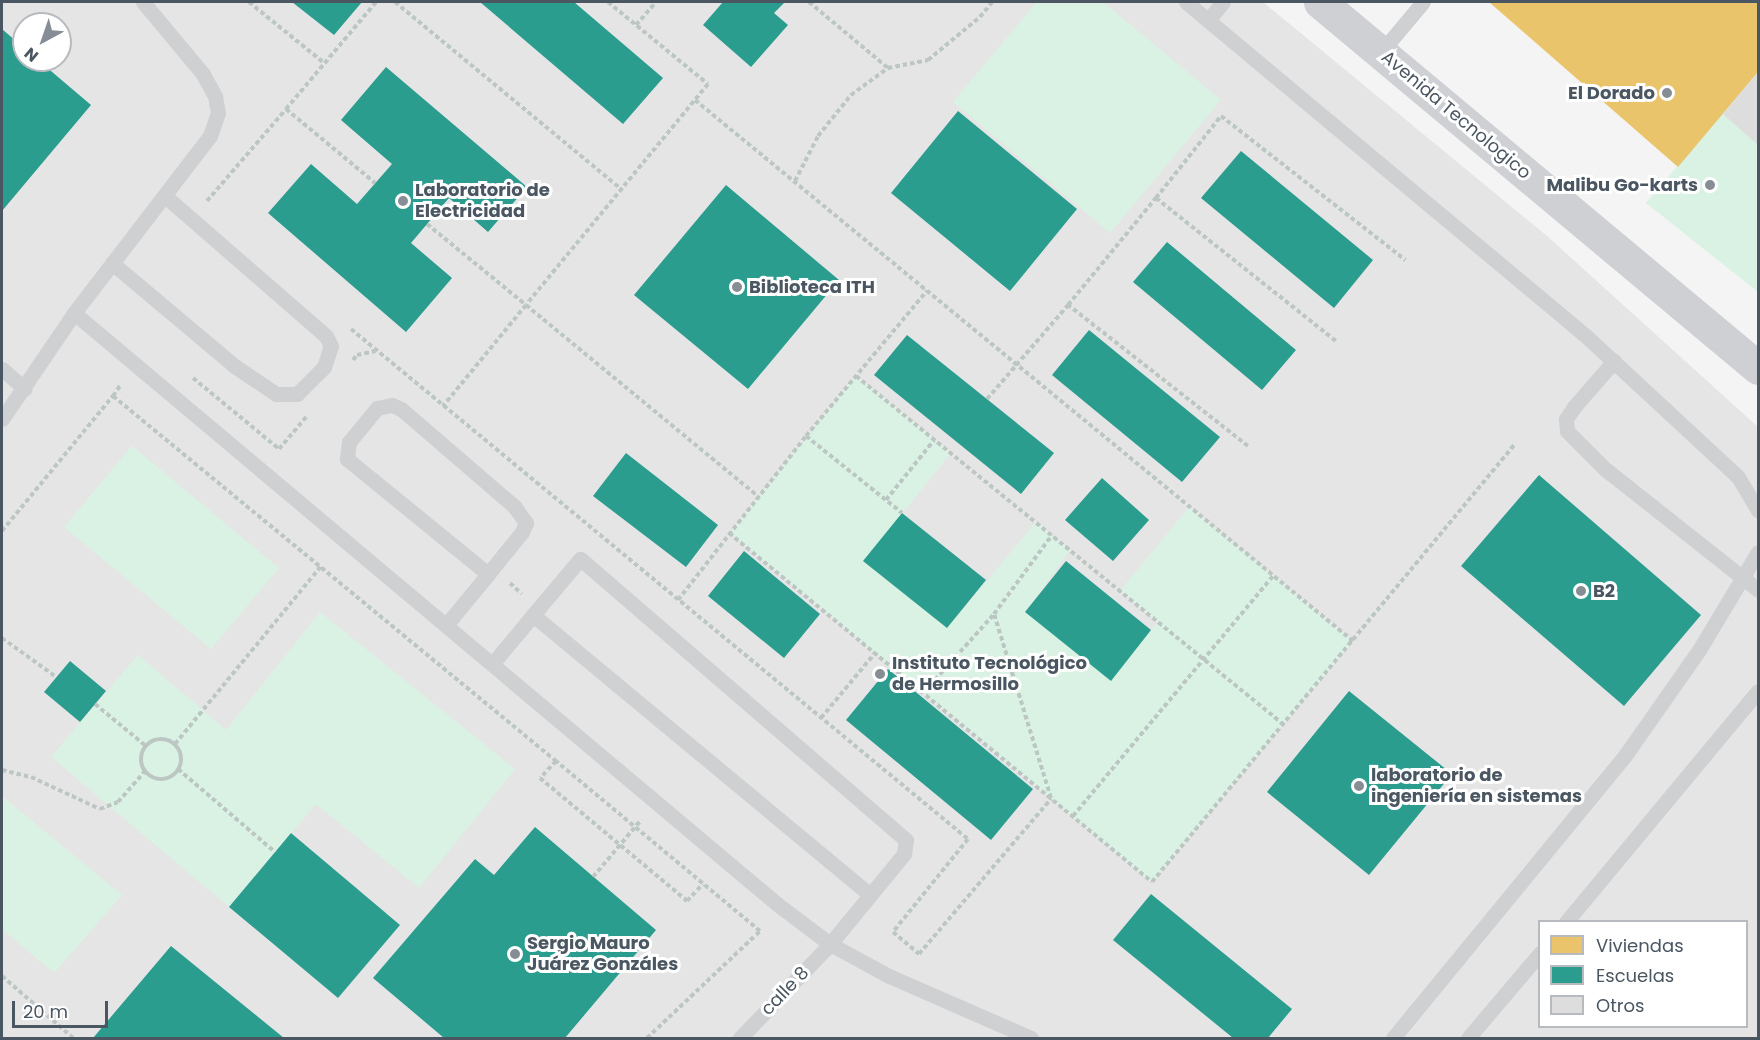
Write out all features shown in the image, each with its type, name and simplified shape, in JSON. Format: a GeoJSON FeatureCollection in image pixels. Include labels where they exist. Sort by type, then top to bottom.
{"type":"FeatureCollection","features":[{"type":"Feature","properties":{"kind":"street","name":"Avenida Tecnologico"},"geometry":{"type":"LineString","coordinates":[[1320,2],[1758,368]]}},
{"type":"Feature","properties":{"kind":"lane"},"geometry":{"type":"LineString","coordinates":[[2,419],[25,389],[74,314],[210,136],[218,113],[215,96],[203,74],[143,2]]}},
{"type":"Feature","properties":{"kind":"lane"},"geometry":{"type":"LineString","coordinates":[[1186,2],[1614,361],[1738,477],[1758,510]]}},
{"type":"Feature","properties":{"kind":"lane"},"geometry":{"type":"LineString","coordinates":[[1208,20],[1223,2]]}},
{"type":"Feature","properties":{"kind":"lane"},"geometry":{"type":"LineString","coordinates":[[1381,52],[1423,2]]}},
{"type":"Feature","properties":{"kind":"lane"},"geometry":{"type":"LineString","coordinates":[[112,263],[236,367],[276,394],[297,393],[324,366],[331,346],[326,336],[165,196]]}},
{"type":"Feature","properties":{"kind":"lane"},"geometry":{"type":"LineString","coordinates":[[74,314],[447,624],[777,904],[830,944],[889,976],[1031,1038]]}},
{"type":"Feature","properties":{"kind":"lane"},"geometry":{"type":"LineString","coordinates":[[1614,361],[1566,419],[1567,431],[1605,469],[1758,590]]}},
{"type":"Feature","properties":{"kind":"lane"},"geometry":{"type":"LineString","coordinates":[[2,369],[25,389]]}},
{"type":"Feature","properties":{"kind":"lane"},"geometry":{"type":"LineString","coordinates":[[447,624],[522,532],[523,517],[401,409],[392,405],[377,408],[349,442],[347,459],[490,571]]}},
{"type":"Feature","properties":{"kind":"lane"},"geometry":{"type":"LineString","coordinates":[[1393,1038],[1624,757],[1758,552]]}},
{"type":"Feature","properties":{"kind":"lane","name":"calle 8"},"geometry":{"type":"LineString","coordinates":[[536,611],[580,559],[901,833],[908,848],[830,944],[740,1038]]}},
{"type":"Feature","properties":{"kind":"lane"},"geometry":{"type":"LineString","coordinates":[[493,663],[536,611],[870,895]]}},
{"type":"Feature","properties":{"kind":"lane"},"geometry":{"type":"LineString","coordinates":[[1567,920],[1758,691]]}},
{"type":"Feature","properties":{"kind":"lane"},"geometry":{"type":"LineString","coordinates":[[1468,1038],[1538,954]]}},
{"type":"Feature","properties":{"kind":"path"},"geometry":{"type":"LineString","coordinates":[[249,2],[324,63]]}},
{"type":"Feature","properties":{"kind":"path"},"geometry":{"type":"LineString","coordinates":[[203,207],[376,2]]}},
{"type":"Feature","properties":{"kind":"path"},"geometry":{"type":"LineString","coordinates":[[395,2],[621,189]]}},
{"type":"Feature","properties":{"kind":"path"},"geometry":{"type":"LineString","coordinates":[[443,406],[708,84],[608,2]]}},
{"type":"Feature","properties":{"kind":"path"},"geometry":{"type":"LineString","coordinates":[[636,25],[656,2]]}},
{"type":"Feature","properties":{"kind":"path"},"geometry":{"type":"LineString","coordinates":[[809,2],[888,68]]}},
{"type":"Feature","properties":{"kind":"path"},"geometry":{"type":"LineString","coordinates":[[795,181],[818,136],[851,95],[888,68],[928,60],[980,17],[992,2]]}},
{"type":"Feature","properties":{"kind":"path"},"geometry":{"type":"LineString","coordinates":[[695,100],[1353,641]]}},
{"type":"Feature","properties":{"kind":"path"},"geometry":{"type":"LineString","coordinates":[[286,109],[375,183]]}},
{"type":"Feature","properties":{"kind":"path"},"geometry":{"type":"LineString","coordinates":[[987,399],[1068,305],[1221,116],[1404,260]]}},
{"type":"Feature","properties":{"kind":"path"},"geometry":{"type":"LineString","coordinates":[[1156,198],[1336,341]]}},
{"type":"Feature","properties":{"kind":"path"},"geometry":{"type":"LineString","coordinates":[[427,224],[758,496]]}},
{"type":"Feature","properties":{"kind":"path"},"geometry":{"type":"LineString","coordinates":[[678,600],[806,436],[927,291]]}},
{"type":"Feature","properties":{"kind":"path"},"geometry":{"type":"LineString","coordinates":[[1068,305],[1248,446]]}},
{"type":"Feature","properties":{"kind":"path"},"geometry":{"type":"LineString","coordinates":[[856,376],[1283,724]]}},
{"type":"Feature","properties":{"kind":"path"},"geometry":{"type":"LineString","coordinates":[[2,531],[113,396],[760,931],[647,1038]]}},
{"type":"Feature","properties":{"kind":"path"},"geometry":{"type":"LineString","coordinates":[[806,436],[902,513]]}},
{"type":"Feature","properties":{"kind":"path"},"geometry":{"type":"LineString","coordinates":[[886,500],[934,440]]}},
{"type":"Feature","properties":{"kind":"path"},"geometry":{"type":"LineString","coordinates":[[729,532],[875,653],[925,691],[1152,882],[1515,444]]}},
{"type":"Feature","properties":{"kind":"path"},"geometry":{"type":"LineString","coordinates":[[925,691],[994,615],[1052,535]]}},
{"type":"Feature","properties":{"kind":"path"},"geometry":{"type":"LineString","coordinates":[[175,744],[321,566]]}},
{"type":"Feature","properties":{"kind":"path"},"geometry":{"type":"LineString","coordinates":[[490,571],[536,611]]}},
{"type":"Feature","properties":{"kind":"path"},"geometry":{"type":"LineString","coordinates":[[1073,816],[1273,576]]}},
{"type":"Feature","properties":{"kind":"path"},"geometry":{"type":"LineString","coordinates":[[994,615],[1051,799]]}},
{"type":"Feature","properties":{"kind":"path"},"geometry":{"type":"LineString","coordinates":[[2,638],[56,677]]}},
{"type":"Feature","properties":{"kind":"path"},"geometry":{"type":"LineString","coordinates":[[821,718],[875,653]]}},
{"type":"Feature","properties":{"kind":"path"},"geometry":{"type":"LineString","coordinates":[[95,704],[146,746]]}},
{"type":"Feature","properties":{"kind":"path"},"geometry":{"type":"LineString","coordinates":[[164,739],[175,744],[181,756],[178,769],[163,778],[146,770],[141,758],[146,746],[164,739]]}},
{"type":"Feature","properties":{"kind":"path"},"geometry":{"type":"LineString","coordinates":[[556,760],[540,778],[687,901],[703,884]]}},
{"type":"Feature","properties":{"kind":"path"},"geometry":{"type":"LineString","coordinates":[[178,769],[275,852]]}},
{"type":"Feature","properties":{"kind":"path"},"geometry":{"type":"LineString","coordinates":[[2,770],[31,777],[100,809],[118,802],[146,770]]}},
{"type":"Feature","properties":{"kind":"path"},"geometry":{"type":"LineString","coordinates":[[893,932],[919,954],[1051,799]]}},
{"type":"Feature","properties":{"kind":"path"},"geometry":{"type":"LineString","coordinates":[[593,877],[656,801]]}},
{"type":"Feature","properties":{"kind":"path"},"geometry":{"type":"LineString","coordinates":[[2,976],[73,1038]]}},
{"type":"Feature","properties":{"kind":"shaded area","name":"Instituto Tecnológico de Hermosillo"},"geometry":{"type":"Polygon","coordinates":[[[2,2],[1263,2],[1547,236],[1758,427],[1758,1038],[2,1038],[2,2]]]}},
{"type":"Feature","properties":{"kind":"green space"},"geometry":{"type":"Polygon","coordinates":[[[1037,2],[1103,2],[1221,100],[1110,233],[953,102],[1037,2]]]}},
{"type":"Feature","properties":{"kind":"green space","name":"Malibu Go-karts"},"geometry":{"type":"Polygon","coordinates":[[[1758,72],[1758,292],[1646,203],[1758,72]]]}},
{"type":"Feature","properties":{"kind":"green space"},"geometry":{"type":"Polygon","coordinates":[[[856,376],[951,453],[864,561],[947,628],[1036,522],[1070,550],[1026,612],[1111,680],[1158,622],[1120,591],[1189,507],[1353,641],[1152,882],[730,533],[856,376]]]}},
{"type":"Feature","properties":{"kind":"green space"},"geometry":{"type":"Polygon","coordinates":[[[132,446],[279,568],[211,649],[64,527],[132,446]]]}},
{"type":"Feature","properties":{"kind":"green space"},"geometry":{"type":"Polygon","coordinates":[[[320,612],[515,769],[419,888],[316,804],[229,907],[51,757],[138,655],[226,730],[320,612]]]}},
{"type":"Feature","properties":{"kind":"green space"},"geometry":{"type":"Polygon","coordinates":[[[2,796],[122,895],[54,973],[2,929],[2,796]]]}},
{"type":"Feature","properties":{"kind":"building: Viviendas","name":"El Dorado"},"geometry":{"type":"Polygon","coordinates":[[[1489,2],[1758,2],[1758,72],[1678,167],[1489,2]]]}},
{"type":"Feature","properties":{"kind":"building: Escuelas"},"geometry":{"type":"Polygon","coordinates":[[[292,2],[362,2],[334,35],[292,2]]]}},
{"type":"Feature","properties":{"kind":"building: Escuelas"},"geometry":{"type":"Polygon","coordinates":[[[480,2],[574,2],[663,78],[623,124],[480,2]]]}},
{"type":"Feature","properties":{"kind":"building: Escuelas"},"geometry":{"type":"Polygon","coordinates":[[[723,2],[785,2],[774,13],[788,25],[751,67],[703,25],[723,2]]]}},
{"type":"Feature","properties":{"kind":"building: Escuelas"},"geometry":{"type":"Polygon","coordinates":[[[2,29],[12,38],[12,72],[52,72],[91,105],[2,211],[2,29]]]}},
{"type":"Feature","properties":{"kind":"building: Escuelas","name":"Laboratorio de Electricidad"},"geometry":{"type":"Polygon","coordinates":[[[386,67],[527,187],[488,232],[449,198],[411,243],[452,278],[406,332],[268,213],[311,164],[357,204],[392,164],[341,120],[386,67]]]}},
{"type":"Feature","properties":{"kind":"building: Escuelas"},"geometry":{"type":"Polygon","coordinates":[[[958,111],[1077,209],[1010,291],[891,193],[958,111]]]}},
{"type":"Feature","properties":{"kind":"building: Escuelas"},"geometry":{"type":"Polygon","coordinates":[[[1241,151],[1373,260],[1334,308],[1201,198],[1241,151]]]}},
{"type":"Feature","properties":{"kind":"building: Escuelas","name":"Biblioteca ITH"},"geometry":{"type":"Polygon","coordinates":[[[726,185],[839,280],[748,389],[634,295],[726,185]]]}},
{"type":"Feature","properties":{"kind":"building: Escuelas"},"geometry":{"type":"Polygon","coordinates":[[[1167,242],[1296,350],[1262,390],[1133,282],[1167,242]]]}},
{"type":"Feature","properties":{"kind":"building: Escuelas"},"geometry":{"type":"Polygon","coordinates":[[[1089,330],[1220,437],[1182,482],[1052,375],[1089,330]]]}},
{"type":"Feature","properties":{"kind":"building: Escuelas"},"geometry":{"type":"Polygon","coordinates":[[[907,335],[1054,453],[1021,494],[874,375],[907,335]]]}},
{"type":"Feature","properties":{"kind":"building: Escuelas"},"geometry":{"type":"Polygon","coordinates":[[[626,453],[718,525],[686,567],[593,496],[626,453]]]}},
{"type":"Feature","properties":{"kind":"building: Escuelas","name":"B2"},"geometry":{"type":"Polygon","coordinates":[[[1539,475],[1701,615],[1624,706],[1461,566],[1539,475]]]}},
{"type":"Feature","properties":{"kind":"building: Escuelas"},"geometry":{"type":"Polygon","coordinates":[[[1102,478],[1149,520],[1113,561],[1065,520],[1102,478]]]}},
{"type":"Feature","properties":{"kind":"building: Escuelas"},"geometry":{"type":"Polygon","coordinates":[[[902,513],[986,580],[947,628],[863,561],[902,513]]]}},
{"type":"Feature","properties":{"kind":"building: Escuelas"},"geometry":{"type":"Polygon","coordinates":[[[744,551],[820,614],[784,658],[708,596],[744,551]]]}},
{"type":"Feature","properties":{"kind":"building: Escuelas"},"geometry":{"type":"Polygon","coordinates":[[[1066,561],[1151,630],[1111,681],[1025,612],[1066,561]]]}},
{"type":"Feature","properties":{"kind":"building: Escuelas"},"geometry":{"type":"Polygon","coordinates":[[[70,661],[106,691],[80,722],[44,692],[70,661]]]}},
{"type":"Feature","properties":{"kind":"building: Escuelas"},"geometry":{"type":"Polygon","coordinates":[[[888,669],[1033,789],[991,840],[846,720],[888,669]]]}},
{"type":"Feature","properties":{"kind":"building: Escuelas"},"geometry":{"type":"Polygon","coordinates":[[[1349,691],[1452,774],[1369,875],[1267,792],[1349,691]]]}},
{"type":"Feature","properties":{"kind":"building: Escuelas","name":"Sergio Mauro Juárez Gonzáles"},"geometry":{"type":"Polygon","coordinates":[[[535,827],[656,930],[565,1038],[444,1038],[373,978],[475,859],[494,875],[535,827]]]}},
{"type":"Feature","properties":{"kind":"building: Escuelas"},"geometry":{"type":"Polygon","coordinates":[[[291,833],[400,925],[338,998],[229,907],[291,833]]]}},
{"type":"Feature","properties":{"kind":"building: Escuelas"},"geometry":{"type":"Polygon","coordinates":[[[1151,894],[1292,1009],[1268,1038],[1233,1038],[1113,940],[1151,894]]]}},
{"type":"Feature","properties":{"kind":"building: Escuelas"},"geometry":{"type":"Polygon","coordinates":[[[171,946],[284,1038],[93,1038],[171,946]]]}},
{"type":"Feature","properties":{"kind":"building: Otros"},"geometry":{"type":"Polygon","coordinates":[[[1758,72],[1758,145],[1723,114],[1758,72]]]}},
{"type":"Feature","properties":{"kind":"place","name":"El Dorado"},"geometry":{"type":"Point","coordinates":[1667,93]}},
{"type":"Feature","properties":{"kind":"place","name":"Malibu Go-karts"},"geometry":{"type":"Point","coordinates":[1710,185]}},
{"type":"Feature","properties":{"kind":"place","name":"Laboratorio de Electricidad"},"geometry":{"type":"Point","coordinates":[403,201]}},
{"type":"Feature","properties":{"kind":"place","name":"Biblioteca ITH"},"geometry":{"type":"Point","coordinates":[737,287]}},
{"type":"Feature","properties":{"kind":"place","name":"B2"},"geometry":{"type":"Point","coordinates":[1581,591]}},
{"type":"Feature","properties":{"kind":"place","name":"Instituto Tecnológico de Hermosillo"},"geometry":{"type":"Point","coordinates":[880,674]}},
{"type":"Feature","properties":{"kind":"place","name":"laboratorio de ingeniería en sistemas"},"geometry":{"type":"Point","coordinates":[1359,786]}},
{"type":"Feature","properties":{"kind":"place","name":"Sergio Mauro Juárez Gonzáles"},"geometry":{"type":"Point","coordinates":[515,954]}}]}
